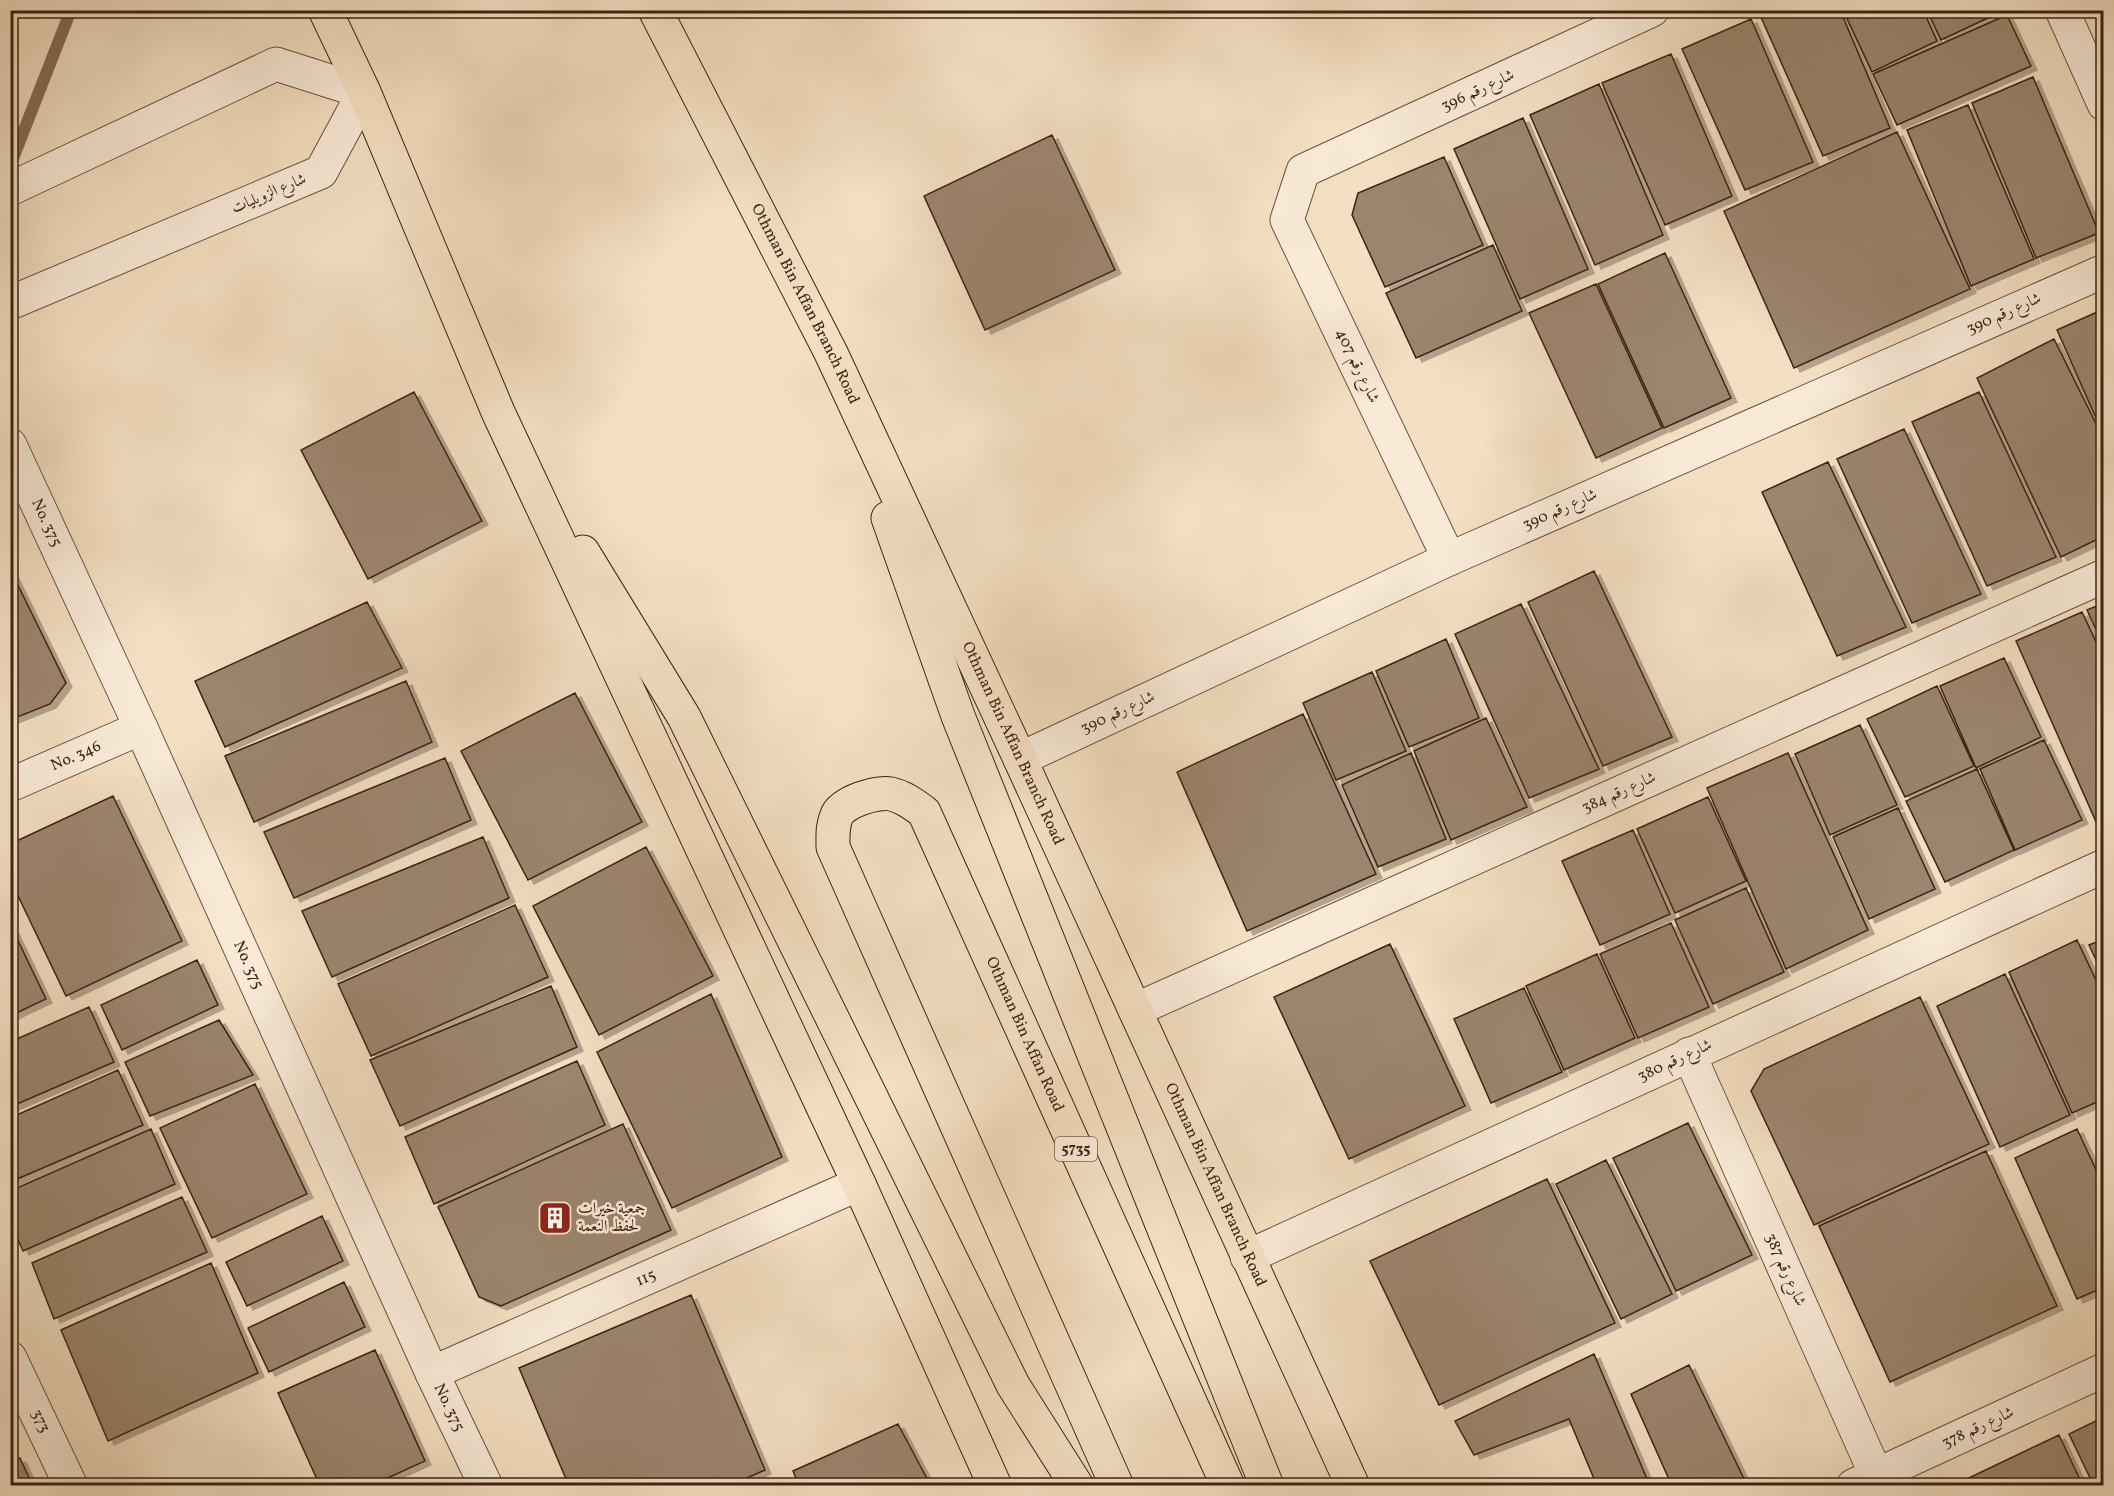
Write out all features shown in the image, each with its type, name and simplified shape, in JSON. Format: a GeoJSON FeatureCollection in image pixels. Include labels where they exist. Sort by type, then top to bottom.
{"type":"FeatureCollection","features":[{"type":"Feature","properties":{"kind":"main road"},"geometry":{"type":"LineString","coordinates":[[325,10],[364,92],[498,412],[859,1184],[995,1485]]}},
{"type":"Feature","properties":{"kind":"main road","name":"Othman Bin Affan Branch Road"},"geometry":{"type":"LineString","coordinates":[[655,10],[831,353],[1353,1485]]}},
{"type":"Feature","properties":{"kind":"main road"},"geometry":{"type":"LineString","coordinates":[[831,353],[958,716],[1267,1485]]}},
{"type":"Feature","properties":{"kind":"main road"},"geometry":{"type":"LineString","coordinates":[[498,412],[684,717],[1013,1385],[1077,1485]]}},
{"type":"Feature","properties":{"kind":"main road","name":"Othman Bin Affan Road"},"geometry":{"type":"LineString","coordinates":[[1117,1485],[833,847],[832,829],[838,813],[849,805],[874,794],[889,793],[905,799],[924,812],[1228,1485]]}},
{"type":"Feature","properties":{"kind":"street","name":"شارع رقم 396"},"geometry":{"type":"LineString","coordinates":[[1303,171],[1652,10]]}},
{"type":"Feature","properties":{"kind":"street"},"geometry":{"type":"LineString","coordinates":[[2062,10],[2103,104]]}},
{"type":"Feature","properties":{"kind":"street"},"geometry":{"type":"LineString","coordinates":[[10,189],[276,64],[364,92]]}},
{"type":"Feature","properties":{"kind":"street","name":"شارع الزويليات"},"geometry":{"type":"LineString","coordinates":[[10,303],[321,172],[364,92]]}},
{"type":"Feature","properties":{"kind":"street","name":"شارع رقم 407"},"geometry":{"type":"LineString","coordinates":[[1303,171],[1287,220],[1449,559]]}},
{"type":"Feature","properties":{"kind":"street","name":"شارع رقم 390"},"geometry":{"type":"LineString","coordinates":[[1020,759],[1449,559],[2103,271]]}},
{"type":"Feature","properties":{"kind":"street","name":"No. 375"},"geometry":{"type":"LineString","coordinates":[[10,445],[141,728],[432,1373],[486,1485]]}},
{"type":"Feature","properties":{"kind":"street","name":"شارع رقم 384"},"geometry":{"type":"LineString","coordinates":[[1135,1010],[2103,576]]}},
{"type":"Feature","properties":{"kind":"street","name":"No. 346"},"geometry":{"type":"LineString","coordinates":[[10,785],[141,728]]}},
{"type":"Feature","properties":{"kind":"street","name":"شارع رقم 380"},"geometry":{"type":"LineString","coordinates":[[1247,1257],[2103,866]]}},
{"type":"Feature","properties":{"kind":"street","name":"شارع رقم 387"},"geometry":{"type":"LineString","coordinates":[[1689,1054],[1870,1482]]}},
{"type":"Feature","properties":{"kind":"street","name":"115"},"geometry":{"type":"LineString","coordinates":[[432,1373],[859,1184]]}},
{"type":"Feature","properties":{"kind":"street","name":"373"},"geometry":{"type":"LineString","coordinates":[[10,1358],[71,1485]]}},
{"type":"Feature","properties":{"kind":"street","name":"شارع رقم 378"},"geometry":{"type":"LineString","coordinates":[[1870,1482],[2103,1370]]}},
{"type":"Feature","properties":{"kind":"building"},"geometry":{"type":"Polygon","coordinates":[[[1770,10],[1840,10],[1890,128],[1823,156],[1760,15],[1770,10]]]}},
{"type":"Feature","properties":{"kind":"building"},"geometry":{"type":"Polygon","coordinates":[[[1843,10],[1923,10],[1937,41],[1872,72],[1843,10]]]}},
{"type":"Feature","properties":{"kind":"building"},"geometry":{"type":"Polygon","coordinates":[[[1927,10],[2005,10],[1941,40],[1927,10]]]}},
{"type":"Feature","properties":{"kind":"building"},"geometry":{"type":"Polygon","coordinates":[[[2007,15],[2031,66],[1897,125],[1873,74],[2007,15]]]}},
{"type":"Feature","properties":{"kind":"building"},"geometry":{"type":"Polygon","coordinates":[[[1751,19],[1813,162],[1745,190],[1682,49],[1751,19]]]}},
{"type":"Feature","properties":{"kind":"building"},"geometry":{"type":"Polygon","coordinates":[[[1671,54],[1732,196],[1665,225],[1602,83],[1671,54]]]}},
{"type":"Feature","properties":{"kind":"building"},"geometry":{"type":"Polygon","coordinates":[[[2033,77],[2099,233],[2036,258],[1972,103],[2033,77]]]}},
{"type":"Feature","properties":{"kind":"building"},"geometry":{"type":"Polygon","coordinates":[[[1599,84],[1663,235],[1595,265],[1530,115],[1599,84]]]}},
{"type":"Feature","properties":{"kind":"building"},"geometry":{"type":"Polygon","coordinates":[[[1968,105],[2034,259],[1971,286],[1907,130],[1968,105]]]}},
{"type":"Feature","properties":{"kind":"building"},"geometry":{"type":"Polygon","coordinates":[[[1523,118],[1588,269],[1520,299],[1454,149],[1523,118]]]}},
{"type":"Feature","properties":{"kind":"building"},"geometry":{"type":"Polygon","coordinates":[[[1897,132],[1970,289],[1794,368],[1724,211],[1897,132]]]}},
{"type":"Feature","properties":{"kind":"building"},"geometry":{"type":"Polygon","coordinates":[[[1052,135],[1115,270],[985,330],[924,196],[1052,135]]]}},
{"type":"Feature","properties":{"kind":"building"},"geometry":{"type":"Polygon","coordinates":[[[1444,157],[1483,245],[1385,287],[1352,215],[1358,193],[1444,157]]]}},
{"type":"Feature","properties":{"kind":"building"},"geometry":{"type":"Polygon","coordinates":[[[1493,245],[1522,311],[1416,358],[1386,293],[1493,245]]]}},
{"type":"Feature","properties":{"kind":"building"},"geometry":{"type":"Polygon","coordinates":[[[1665,253],[1731,398],[1664,428],[1598,284],[1665,253]]]}},
{"type":"Feature","properties":{"kind":"building"},"geometry":{"type":"Polygon","coordinates":[[[1596,284],[1662,428],[1596,458],[1529,313],[1596,284]]]}},
{"type":"Feature","properties":{"kind":"building"},"geometry":{"type":"Polygon","coordinates":[[[2104,309],[2104,436],[2057,330],[2104,309]]]}},
{"type":"Feature","properties":{"kind":"building"},"geometry":{"type":"Polygon","coordinates":[[[2054,339],[2104,440],[2104,536],[2061,557],[1977,378],[2054,339]]]}},
{"type":"Feature","properties":{"kind":"building"},"geometry":{"type":"Polygon","coordinates":[[[414,392],[482,521],[368,579],[301,450],[414,392]]]}},
{"type":"Feature","properties":{"kind":"building"},"geometry":{"type":"Polygon","coordinates":[[[1979,392],[2056,557],[1987,586],[1912,422],[1979,392]]]}},
{"type":"Feature","properties":{"kind":"building"},"geometry":{"type":"Polygon","coordinates":[[[1904,429],[1981,594],[1912,623],[1837,459],[1904,429]]]}},
{"type":"Feature","properties":{"kind":"building"},"geometry":{"type":"Polygon","coordinates":[[[1828,462],[1906,627],[1837,656],[1762,492],[1828,462]]]}},
{"type":"Feature","properties":{"kind":"building"},"geometry":{"type":"Polygon","coordinates":[[[10,569],[66,683],[50,704],[10,720],[10,569]]]}},
{"type":"Feature","properties":{"kind":"building"},"geometry":{"type":"Polygon","coordinates":[[[1594,571],[1672,737],[1603,766],[1528,602],[1594,571]]]}},
{"type":"Feature","properties":{"kind":"building"},"geometry":{"type":"Polygon","coordinates":[[[367,602],[402,668],[225,747],[195,681],[367,602]]]}},
{"type":"Feature","properties":{"kind":"building"},"geometry":{"type":"Polygon","coordinates":[[[2104,603],[2104,647],[2087,610],[2104,603]]]}},
{"type":"Feature","properties":{"kind":"building"},"geometry":{"type":"Polygon","coordinates":[[[1521,604],[1599,769],[1529,798],[1455,634],[1521,604]]]}},
{"type":"Feature","properties":{"kind":"building"},"geometry":{"type":"Polygon","coordinates":[[[2082,612],[2104,659],[2104,821],[2097,824],[2016,641],[2082,612]]]}},
{"type":"Feature","properties":{"kind":"building"},"geometry":{"type":"Polygon","coordinates":[[[1446,639],[1479,718],[1409,747],[1376,671],[1446,639]]]}},
{"type":"Feature","properties":{"kind":"building"},"geometry":{"type":"Polygon","coordinates":[[[2004,658],[2041,737],[1976,768],[1940,686],[2004,658]]]}},
{"type":"Feature","properties":{"kind":"building"},"geometry":{"type":"Polygon","coordinates":[[[1372,672],[1406,751],[1336,780],[1303,703],[1372,672]]]}},
{"type":"Feature","properties":{"kind":"building"},"geometry":{"type":"Polygon","coordinates":[[[406,681],[432,742],[254,822],[225,756],[406,681]]]}},
{"type":"Feature","properties":{"kind":"building"},"geometry":{"type":"Polygon","coordinates":[[[1937,686],[1974,766],[1905,797],[1867,719],[1937,686]]]}},
{"type":"Feature","properties":{"kind":"building"},"geometry":{"type":"Polygon","coordinates":[[[575,693],[642,822],[528,880],[461,751],[575,693]]]}},
{"type":"Feature","properties":{"kind":"building"},"geometry":{"type":"Polygon","coordinates":[[[1303,714],[1376,874],[1247,931],[1177,772],[1303,714]]]}},
{"type":"Feature","properties":{"kind":"building"},"geometry":{"type":"Polygon","coordinates":[[[1486,718],[1527,807],[1451,840],[1414,751],[1486,718]]]}},
{"type":"Feature","properties":{"kind":"building"},"geometry":{"type":"Polygon","coordinates":[[[1860,725],[1897,805],[1830,835],[1795,754],[1860,725]]]}},
{"type":"Feature","properties":{"kind":"building"},"geometry":{"type":"Polygon","coordinates":[[[2044,740],[2082,820],[2015,850],[1980,769],[2044,740]]]}},
{"type":"Feature","properties":{"kind":"building"},"geometry":{"type":"Polygon","coordinates":[[[1411,753],[1446,839],[1378,867],[1342,785],[1411,753]]]}},
{"type":"Feature","properties":{"kind":"building"},"geometry":{"type":"Polygon","coordinates":[[[1788,753],[1868,930],[1786,969],[1707,788],[1788,753]]]}},
{"type":"Feature","properties":{"kind":"building"},"geometry":{"type":"Polygon","coordinates":[[[445,758],[471,820],[294,898],[264,832],[445,758]]]}},
{"type":"Feature","properties":{"kind":"building"},"geometry":{"type":"Polygon","coordinates":[[[1977,769],[2014,850],[1945,882],[1906,801],[1977,769]]]}},
{"type":"Feature","properties":{"kind":"building"},"geometry":{"type":"Polygon","coordinates":[[[113,796],[182,941],[66,996],[10,879],[10,844],[113,796]]]}},
{"type":"Feature","properties":{"kind":"building"},"geometry":{"type":"Polygon","coordinates":[[[1708,797],[1746,881],[1675,913],[1637,829],[1708,797]]]}},
{"type":"Feature","properties":{"kind":"building"},"geometry":{"type":"Polygon","coordinates":[[[1898,808],[1935,889],[1869,919],[1833,837],[1898,808]]]}},
{"type":"Feature","properties":{"kind":"building"},"geometry":{"type":"Polygon","coordinates":[[[1633,830],[1670,914],[1600,945],[1562,861],[1633,830]]]}},
{"type":"Feature","properties":{"kind":"building"},"geometry":{"type":"Polygon","coordinates":[[[483,837],[509,898],[332,977],[302,911],[483,837]]]}},
{"type":"Feature","properties":{"kind":"building"},"geometry":{"type":"Polygon","coordinates":[[[646,847],[713,976],[599,1035],[533,906],[646,847]]]}},
{"type":"Feature","properties":{"kind":"building"},"geometry":{"type":"Polygon","coordinates":[[[1746,888],[1784,972],[1713,1004],[1675,920],[1746,888]]]}},
{"type":"Feature","properties":{"kind":"building"},"geometry":{"type":"Polygon","coordinates":[[[515,905],[548,977],[371,1056],[338,984],[515,905]]]}},
{"type":"Feature","properties":{"kind":"building"},"geometry":{"type":"Polygon","coordinates":[[[1671,923],[1709,1007],[1638,1038],[1600,954],[1671,923]]]}},
{"type":"Feature","properties":{"kind":"building"},"geometry":{"type":"Polygon","coordinates":[[[10,924],[46,999],[10,1016],[10,924]]]}},
{"type":"Feature","properties":{"kind":"building"},"geometry":{"type":"Polygon","coordinates":[[[2104,939],[2104,977],[2089,945],[2104,939]]]}},
{"type":"Feature","properties":{"kind":"building"},"geometry":{"type":"Polygon","coordinates":[[[2077,940],[2104,997],[2104,1099],[2072,1113],[2009,972],[2077,940]]]}},
{"type":"Feature","properties":{"kind":"building"},"geometry":{"type":"Polygon","coordinates":[[[1390,944],[1465,1106],[1349,1159],[1274,997],[1390,944]]]}},
{"type":"Feature","properties":{"kind":"building"},"geometry":{"type":"Polygon","coordinates":[[[1597,954],[1635,1038],[1564,1070],[1526,986],[1597,954]]]}},
{"type":"Feature","properties":{"kind":"building"},"geometry":{"type":"Polygon","coordinates":[[[197,960],[218,1005],[122,1050],[101,1005],[197,960]]]}},
{"type":"Feature","properties":{"kind":"building"},"geometry":{"type":"Polygon","coordinates":[[[2005,974],[2070,1115],[2000,1147],[1937,1006],[2005,974]]]}},
{"type":"Feature","properties":{"kind":"building"},"geometry":{"type":"Polygon","coordinates":[[[551,986],[577,1047],[400,1126],[370,1060],[551,986]]]}},
{"type":"Feature","properties":{"kind":"building"},"geometry":{"type":"Polygon","coordinates":[[[1524,988],[1562,1072],[1491,1103],[1454,1019],[1524,988]]]}},
{"type":"Feature","properties":{"kind":"building"},"geometry":{"type":"Polygon","coordinates":[[[711,994],[782,1157],[672,1208],[597,1052],[711,994]]]}},
{"type":"Feature","properties":{"kind":"building"},"geometry":{"type":"Polygon","coordinates":[[[1920,997],[1989,1144],[1814,1225],[1751,1091],[1764,1069],[1920,997]]]}},
{"type":"Feature","properties":{"kind":"building"},"geometry":{"type":"Polygon","coordinates":[[[89,1007],[114,1062],[10,1107],[10,1042],[89,1007]]]}},
{"type":"Feature","properties":{"kind":"building"},"geometry":{"type":"Polygon","coordinates":[[[219,1020],[253,1075],[150,1116],[125,1062],[219,1020]]]}},
{"type":"Feature","properties":{"kind":"building"},"geometry":{"type":"Polygon","coordinates":[[[577,1061],[605,1125],[434,1204],[405,1137],[577,1061]]]}},
{"type":"Feature","properties":{"kind":"building"},"geometry":{"type":"Polygon","coordinates":[[[118,1070],[143,1125],[10,1182],[10,1118],[118,1070]]]}},
{"type":"Feature","properties":{"kind":"building"},"geometry":{"type":"Polygon","coordinates":[[[255,1084],[307,1194],[212,1238],[160,1128],[255,1084]]]}},
{"type":"Feature","properties":{"kind":"building"},"geometry":{"type":"Polygon","coordinates":[[[1688,1123],[1752,1255],[1676,1291],[1613,1158],[1688,1123]]]}},
{"type":"Feature","properties":{"kind":"building","name":"جمعية خيرات لحفظ النعمة"},"geometry":{"type":"Polygon","coordinates":[[[623,1124],[671,1230],[501,1306],[479,1297],[438,1207],[623,1124]]]}},
{"type":"Feature","properties":{"kind":"building"},"geometry":{"type":"Polygon","coordinates":[[[151,1129],[175,1184],[23,1251],[10,1221],[10,1191],[151,1129]]]}},
{"type":"Feature","properties":{"kind":"building"},"geometry":{"type":"Polygon","coordinates":[[[2077,1129],[2104,1187],[2104,1287],[2077,1299],[2015,1158],[2077,1129]]]}},
{"type":"Feature","properties":{"kind":"building"},"geometry":{"type":"Polygon","coordinates":[[[1986,1151],[2057,1306],[1890,1382],[1819,1226],[1986,1151]]]}},
{"type":"Feature","properties":{"kind":"building"},"geometry":{"type":"Polygon","coordinates":[[[1606,1160],[1672,1294],[1621,1319],[1556,1184],[1606,1160]]]}},
{"type":"Feature","properties":{"kind":"building"},"geometry":{"type":"Polygon","coordinates":[[[1547,1179],[1615,1323],[1439,1405],[1370,1261],[1547,1179]]]}},
{"type":"Feature","properties":{"kind":"building"},"geometry":{"type":"Polygon","coordinates":[[[182,1197],[207,1252],[54,1319],[32,1263],[182,1197]]]}},
{"type":"Feature","properties":{"kind":"building"},"geometry":{"type":"Polygon","coordinates":[[[322,1216],[343,1261],[247,1306],[226,1262],[322,1216]]]}},
{"type":"Feature","properties":{"kind":"building"},"geometry":{"type":"Polygon","coordinates":[[[211,1263],[258,1373],[108,1441],[61,1330],[211,1263]]]}},
{"type":"Feature","properties":{"kind":"building"},"geometry":{"type":"Polygon","coordinates":[[[344,1282],[365,1327],[269,1372],[248,1328],[344,1282]]]}},
{"type":"Feature","properties":{"kind":"building"},"geometry":{"type":"Polygon","coordinates":[[[691,1295],[765,1470],[729,1486],[569,1486],[519,1368],[691,1295]]]}},
{"type":"Feature","properties":{"kind":"building"},"geometry":{"type":"Polygon","coordinates":[[[375,1350],[425,1461],[370,1486],[320,1486],[278,1393],[375,1350]]]}},
{"type":"Feature","properties":{"kind":"building"},"geometry":{"type":"Polygon","coordinates":[[[1594,1354],[1650,1486],[1597,1486],[1569,1419],[1474,1455],[1455,1421],[1594,1354]]]}},
{"type":"Feature","properties":{"kind":"building"},"geometry":{"type":"Polygon","coordinates":[[[1689,1365],[1746,1486],[1672,1486],[1631,1394],[1689,1365]]]}},
{"type":"Feature","properties":{"kind":"building"},"geometry":{"type":"Polygon","coordinates":[[[2104,1417],[2104,1486],[2094,1486],[2069,1434],[2104,1417]]]}},
{"type":"Feature","properties":{"kind":"building"},"geometry":{"type":"Polygon","coordinates":[[[898,1424],[931,1486],[799,1486],[793,1471],[898,1424]]]}},
{"type":"Feature","properties":{"kind":"building"},"geometry":{"type":"Polygon","coordinates":[[[2059,1435],[2083,1486],[1952,1486],[2059,1435]]]}},
{"type":"Feature","properties":{"kind":"building"},"geometry":{"type":"Polygon","coordinates":[[[20,1458],[33,1486],[10,1486],[10,1462],[20,1458]]]}},
{"type":"Feature","properties":{"kind":"waterway"},"geometry":{"type":"LineString","coordinates":[[10,166],[71,10]]}},
{"type":"Feature","properties":{"kind":"place","name":"جمعية خيرات لحفظ النعمة"},"geometry":{"type":"Point","coordinates":[555,1218]}}]}
